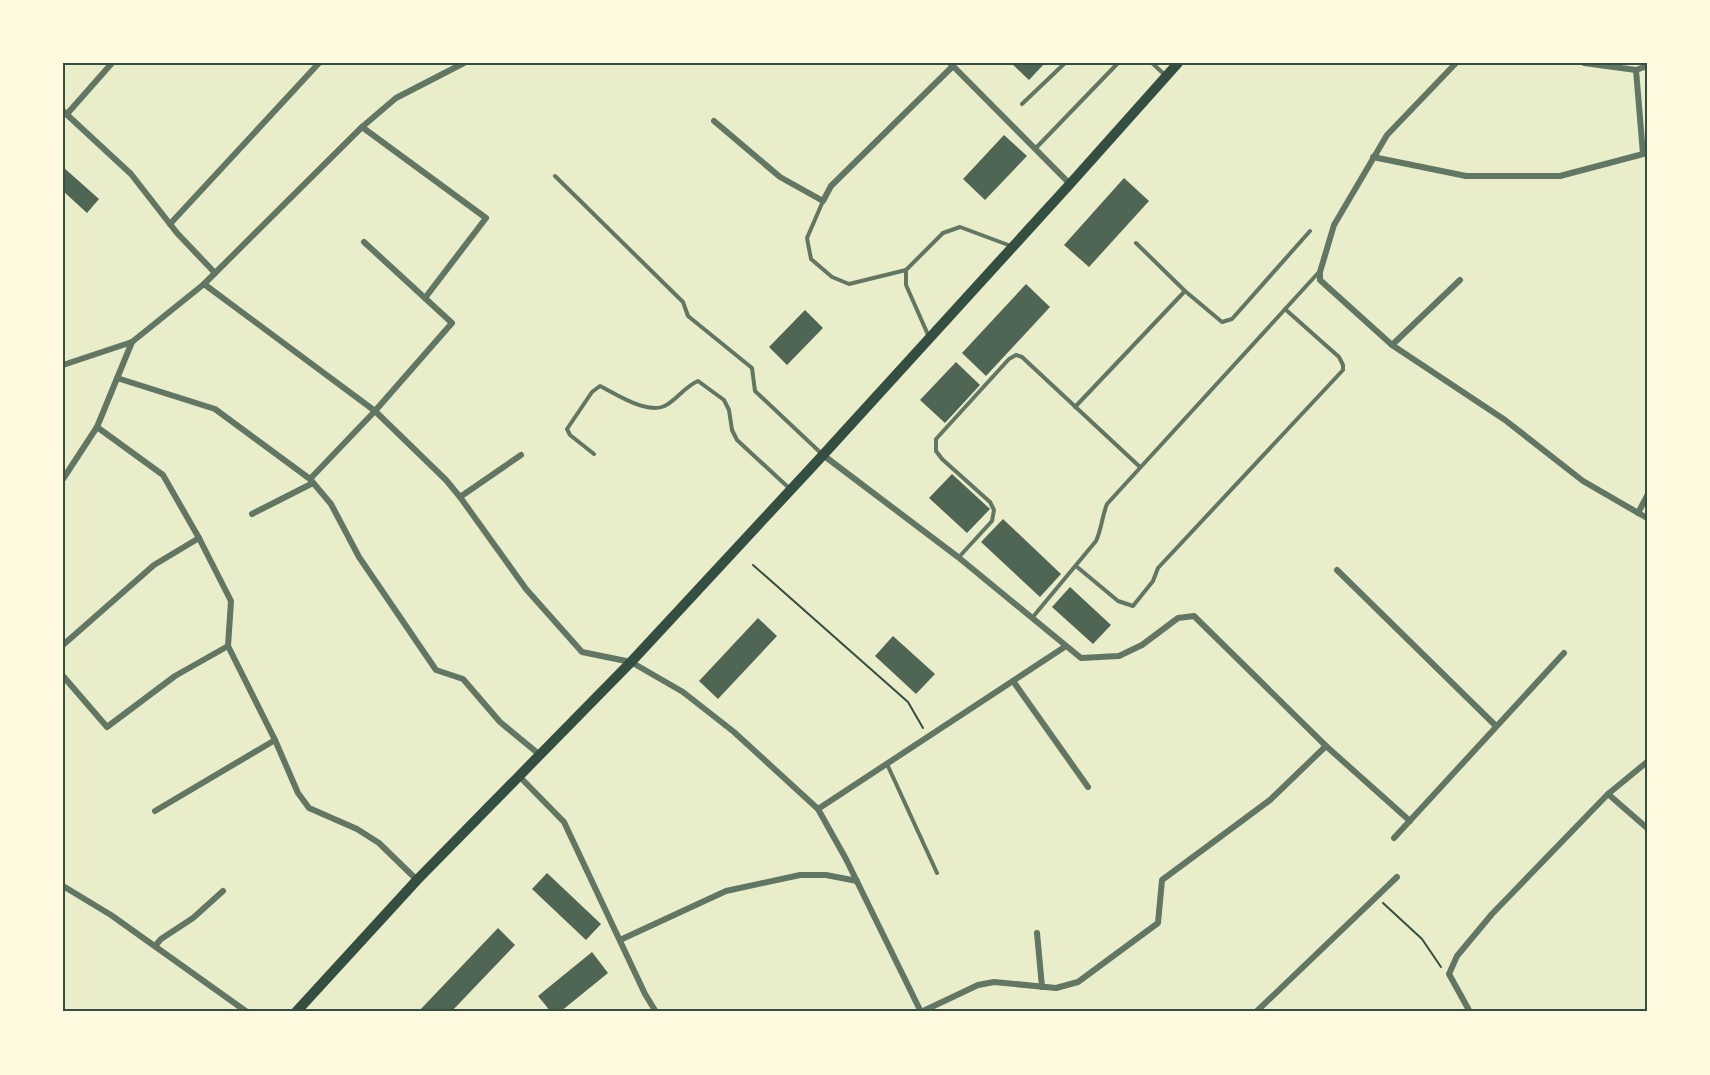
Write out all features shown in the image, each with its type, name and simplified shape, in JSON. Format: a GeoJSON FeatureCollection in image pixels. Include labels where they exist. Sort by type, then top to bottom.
{"type":"FeatureCollection","features":[{"type":"Feature","properties":{"kind":"main road"},"geometry":{"type":"LineString","coordinates":[[296,1012],[417,880],[631,662],[791,490],[1178,63]]}},
{"type":"Feature","properties":{"kind":"street"},"geometry":{"type":"LineString","coordinates":[[112,63],[65,112],[131,174],[170,224],[215,273]]}},
{"type":"Feature","properties":{"kind":"street"},"geometry":{"type":"LineString","coordinates":[[170,224],[319,63]]}},
{"type":"Feature","properties":{"kind":"street"},"geometry":{"type":"LineString","coordinates":[[63,364],[132,342],[204,284],[362,127],[396,98],[464,63]]}},
{"type":"Feature","properties":{"kind":"street"},"geometry":{"type":"LineString","coordinates":[[1456,63],[1387,135],[1334,225],[1320,272],[1320,280],[1392,345],[1505,420],[1583,481],[1647,518]]}},
{"type":"Feature","properties":{"kind":"street"},"geometry":{"type":"LineString","coordinates":[[1584,63],[1636,70],[1647,66]]}},
{"type":"Feature","properties":{"kind":"street"},"geometry":{"type":"LineString","coordinates":[[714,121],[780,177],[822,201],[831,186],[951,64],[1070,184]]}},
{"type":"Feature","properties":{"kind":"street"},"geometry":{"type":"LineString","coordinates":[[1373,158],[1466,176],[1560,176],[1645,154],[1636,70]]}},
{"type":"Feature","properties":{"kind":"street"},"geometry":{"type":"LineString","coordinates":[[362,127],[486,218],[425,298]]}},
{"type":"Feature","properties":{"kind":"street"},"geometry":{"type":"LineString","coordinates":[[252,514],[311,481],[452,323],[364,242]]}},
{"type":"Feature","properties":{"kind":"street"},"geometry":{"type":"LineString","coordinates":[[1392,345],[1460,280]]}},
{"type":"Feature","properties":{"kind":"street"},"geometry":{"type":"LineString","coordinates":[[204,284],[375,411],[446,480],[525,589],[582,652],[631,662],[683,692],[734,732],[818,809],[857,881],[921,1012],[978,985],[994,982],[1056,988],[1078,982],[1158,923],[1162,880],[1270,800],[1326,746]]}},
{"type":"Feature","properties":{"kind":"street"},"geometry":{"type":"LineString","coordinates":[[63,479],[97,427],[132,342]]}},
{"type":"Feature","properties":{"kind":"street"},"geometry":{"type":"LineString","coordinates":[[117,378],[215,409],[311,481],[331,504],[358,556],[436,670],[463,679],[500,722],[540,755]]}},
{"type":"Feature","properties":{"kind":"street"},"geometry":{"type":"LineString","coordinates":[[97,427],[163,475],[199,538],[231,601],[228,646],[275,740],[298,793],[309,808],[379,843],[417,880]]}},
{"type":"Feature","properties":{"kind":"street"},"geometry":{"type":"LineString","coordinates":[[460,497],[521,455]]}},
{"type":"Feature","properties":{"kind":"street"},"geometry":{"type":"LineString","coordinates":[[823,455],[958,557],[1081,658],[1119,656],[1142,645],[1178,618],[1194,616],[1326,746],[1410,821]]}},
{"type":"Feature","properties":{"kind":"street"},"geometry":{"type":"LineString","coordinates":[[1638,513],[1647,496]]}},
{"type":"Feature","properties":{"kind":"street"},"geometry":{"type":"LineString","coordinates":[[63,645],[154,565],[199,538]]}},
{"type":"Feature","properties":{"kind":"street"},"geometry":{"type":"LineString","coordinates":[[1337,570],[1496,726]]}},
{"type":"Feature","properties":{"kind":"street"},"geometry":{"type":"LineString","coordinates":[[63,676],[107,727],[176,676],[228,646]]}},
{"type":"Feature","properties":{"kind":"street"},"geometry":{"type":"LineString","coordinates":[[818,809],[1066,646]]}},
{"type":"Feature","properties":{"kind":"street"},"geometry":{"type":"LineString","coordinates":[[1394,838],[1564,653]]}},
{"type":"Feature","properties":{"kind":"street"},"geometry":{"type":"LineString","coordinates":[[1013,681],[1088,788]]}},
{"type":"Feature","properties":{"kind":"street"},"geometry":{"type":"LineString","coordinates":[[155,811],[275,740]]}},
{"type":"Feature","properties":{"kind":"street"},"geometry":{"type":"LineString","coordinates":[[1470,1012],[1449,974],[1457,956],[1492,914],[1608,794],[1647,762]]}},
{"type":"Feature","properties":{"kind":"street"},"geometry":{"type":"LineString","coordinates":[[519,776],[564,822],[656,1012]]}},
{"type":"Feature","properties":{"kind":"street"},"geometry":{"type":"LineString","coordinates":[[1608,794],[1647,828]]}},
{"type":"Feature","properties":{"kind":"street"},"geometry":{"type":"LineString","coordinates":[[620,940],[726,891],[800,875],[826,875],[857,881]]}},
{"type":"Feature","properties":{"kind":"street"},"geometry":{"type":"LineString","coordinates":[[1256,1012],[1397,877]]}},
{"type":"Feature","properties":{"kind":"street"},"geometry":{"type":"LineString","coordinates":[[63,886],[111,915],[247,1012]]}},
{"type":"Feature","properties":{"kind":"street"},"geometry":{"type":"LineString","coordinates":[[155,946],[161,939],[193,918],[223,891]]}},
{"type":"Feature","properties":{"kind":"street"},"geometry":{"type":"LineString","coordinates":[[1037,933],[1042,987]]}},
{"type":"Feature","properties":{"kind":"lane"},"geometry":{"type":"LineString","coordinates":[[1022,104],[1065,63]]}},
{"type":"Feature","properties":{"kind":"lane"},"geometry":{"type":"LineString","coordinates":[[1035,149],[1118,63]]}},
{"type":"Feature","properties":{"kind":"lane"},"geometry":{"type":"LineString","coordinates":[[1152,63],[1166,76]]}},
{"type":"Feature","properties":{"kind":"lane"},"geometry":{"type":"LineString","coordinates":[[555,177],[683,302],[688,316],[752,368],[754,391],[823,455]]}},
{"type":"Feature","properties":{"kind":"lane"},"geometry":{"type":"LineString","coordinates":[[822,201],[807,238],[811,259],[832,277],[849,284],[906,270],[943,233],[960,227],[1013,247]]}},
{"type":"Feature","properties":{"kind":"lane"},"geometry":{"type":"LineString","coordinates":[[1136,243],[1185,291],[1222,322],[1232,320],[1310,231]]}},
{"type":"Feature","properties":{"kind":"lane"},"geometry":{"type":"LineString","coordinates":[[906,270],[906,285],[929,338]]}},
{"type":"Feature","properties":{"kind":"lane"},"geometry":{"type":"LineString","coordinates":[[1032,618],[1096,541],[1107,504],[1320,272]]}},
{"type":"Feature","properties":{"kind":"lane"},"geometry":{"type":"LineString","coordinates":[[1075,407],[1185,291]]}},
{"type":"Feature","properties":{"kind":"lane"},"geometry":{"type":"LineString","coordinates":[[1076,566],[1118,601],[1133,606],[1153,581],[1158,568],[1343,370],[1339,357],[1285,309]]}},
{"type":"Feature","properties":{"kind":"lane"},"geometry":{"type":"LineString","coordinates":[[958,557],[992,521],[994,510],[990,502],[942,459],[936,451],[936,439],[1009,359],[1016,355],[1022,357],[1140,467]]}},
{"type":"Feature","properties":{"kind":"lane"},"geometry":{"type":"LineString","coordinates":[[594,454],[570,435],[567,429],[592,392],[600,386],[649,410],[667,405],[691,384],[698,381],[724,400],[737,440],[791,490]]}},
{"type":"Feature","properties":{"kind":"lane"},"geometry":{"type":"LineString","coordinates":[[887,764],[938,873]]}},
{"type":"Feature","properties":{"kind":"path"},"geometry":{"type":"LineString","coordinates":[[753,565],[908,702],[928,737]]}},
{"type":"Feature","properties":{"kind":"path"},"geometry":{"type":"LineString","coordinates":[[1376,897],[1422,939],[1438,963],[1449,974]]}},
{"type":"Feature","properties":{"kind":"building"},"geometry":{"type":"Polygon","coordinates":[[[1011,63],[1045,63],[1029,80],[1011,63]]]}},
{"type":"Feature","properties":{"kind":"building"},"geometry":{"type":"Polygon","coordinates":[[[1004,135],[1027,156],[985,200],[963,179],[1004,135]]]}},
{"type":"Feature","properties":{"kind":"building"},"geometry":{"type":"Polygon","coordinates":[[[63,167],[99,199],[87,213],[63,191],[63,167]]]}},
{"type":"Feature","properties":{"kind":"building"},"geometry":{"type":"Polygon","coordinates":[[[1124,178],[1149,201],[1089,267],[1064,245],[1124,178]]]}},
{"type":"Feature","properties":{"kind":"building"},"geometry":{"type":"Polygon","coordinates":[[[1026,284],[1050,307],[986,376],[962,353],[1026,284]]]}},
{"type":"Feature","properties":{"kind":"building"},"geometry":{"type":"Polygon","coordinates":[[[805,310],[823,328],[787,365],[769,347],[805,310]]]}},
{"type":"Feature","properties":{"kind":"building"},"geometry":{"type":"Polygon","coordinates":[[[956,362],[980,385],[945,423],[920,400],[956,362]]]}},
{"type":"Feature","properties":{"kind":"building"},"geometry":{"type":"Polygon","coordinates":[[[952,474],[990,509],[967,533],[929,498],[952,474]]]}},
{"type":"Feature","properties":{"kind":"building"},"geometry":{"type":"Polygon","coordinates":[[[1003,519],[1061,574],[1040,597],[981,542],[1003,519]]]}},
{"type":"Feature","properties":{"kind":"building"},"geometry":{"type":"Polygon","coordinates":[[[1070,587],[1111,625],[1093,644],[1052,607],[1070,587]]]}},
{"type":"Feature","properties":{"kind":"building"},"geometry":{"type":"Polygon","coordinates":[[[758,618],[777,636],[718,699],[699,681],[758,618]]]}},
{"type":"Feature","properties":{"kind":"building"},"geometry":{"type":"Polygon","coordinates":[[[893,636],[935,674],[916,694],[875,656],[893,636]]]}},
{"type":"Feature","properties":{"kind":"building"},"geometry":{"type":"Polygon","coordinates":[[[547,873],[601,924],[586,940],[532,889],[547,873]]]}},
{"type":"Feature","properties":{"kind":"building"},"geometry":{"type":"Polygon","coordinates":[[[498,928],[515,945],[451,1012],[418,1012],[498,928]]]}},
{"type":"Feature","properties":{"kind":"building"},"geometry":{"type":"Polygon","coordinates":[[[592,952],[608,973],[560,1012],[551,1012],[538,996],[592,952]]]}}]}
